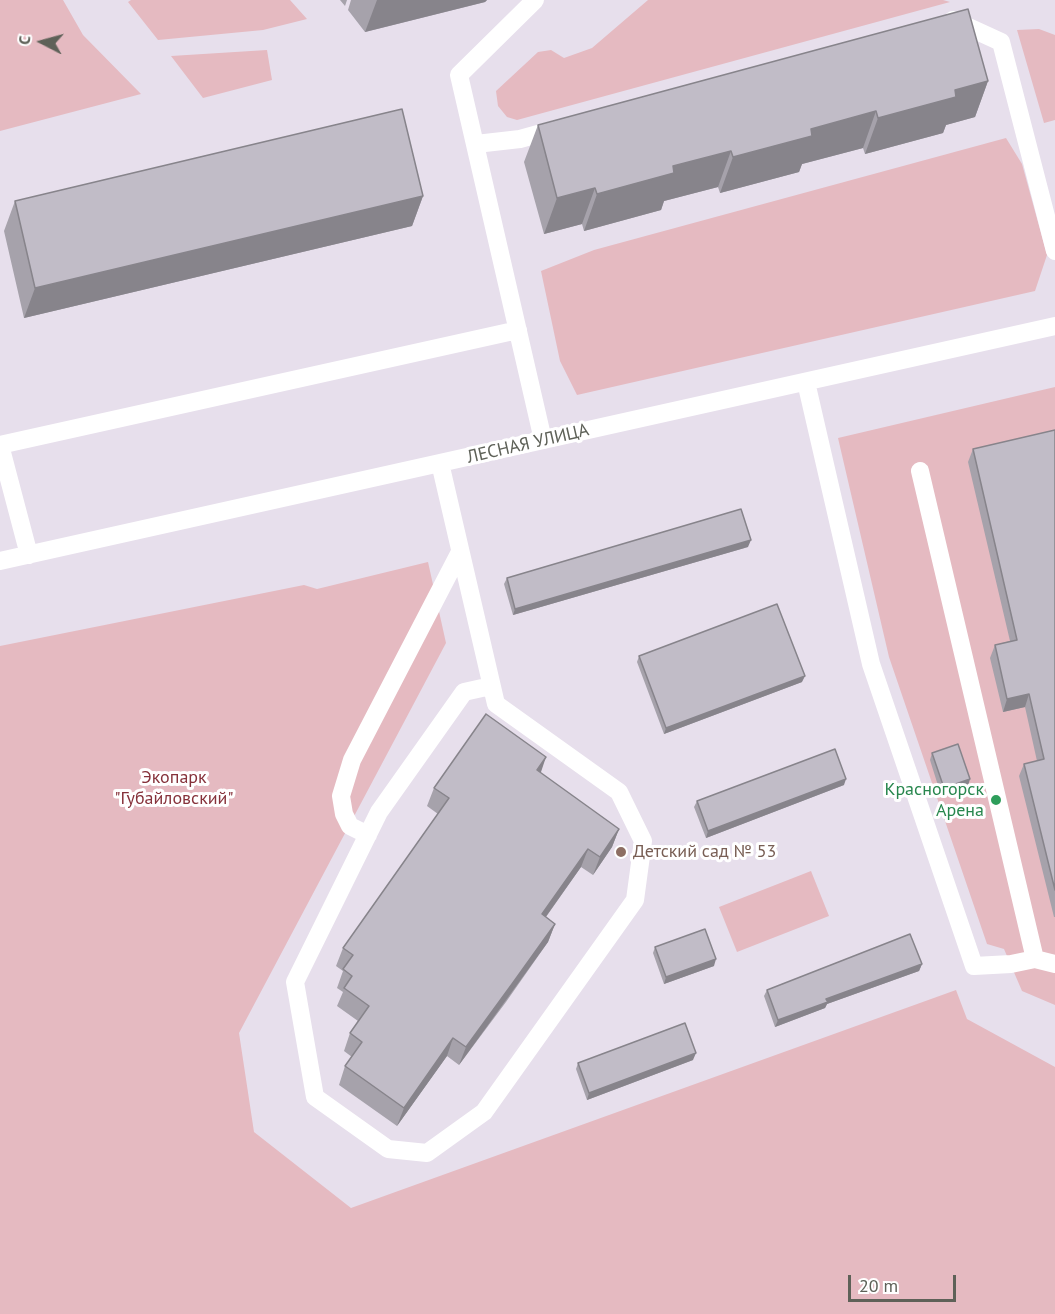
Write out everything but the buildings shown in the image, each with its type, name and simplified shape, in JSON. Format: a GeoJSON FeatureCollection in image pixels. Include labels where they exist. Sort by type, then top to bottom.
{"type":"FeatureCollection","features":[{"type":"Feature","properties":{"kind":"street"},"geometry":{"type":"LineString","coordinates":[[535,0],[459,75],[543,440]]}},
{"type":"Feature","properties":{"kind":"street"},"geometry":{"type":"LineString","coordinates":[[933,26],[955,20],[1001,42],[1055,251]]}},
{"type":"Feature","properties":{"kind":"street"},"geometry":{"type":"LineString","coordinates":[[476,144],[520,139],[576,124]]}},
{"type":"Feature","properties":{"kind":"street","name":"ЛЕСНАЯ УЛИЦА"},"geometry":{"type":"LineString","coordinates":[[0,561],[1055,326]]}},
{"type":"Feature","properties":{"kind":"street"},"geometry":{"type":"LineString","coordinates":[[29,555],[0,445],[518,330]]}},
{"type":"Feature","properties":{"kind":"street"},"geometry":{"type":"LineString","coordinates":[[806,382],[871,664],[974,966],[1011,964],[1035,959],[1055,964]]}},
{"type":"Feature","properties":{"kind":"street"},"geometry":{"type":"LineString","coordinates":[[440,464],[496,704],[619,792],[643,841],[635,900],[484,1112],[427,1153],[388,1149],[315,1097],[295,982],[380,812],[464,692],[491,686]]}},
{"type":"Feature","properties":{"kind":"street"},"geometry":{"type":"LineString","coordinates":[[921,471],[1035,959]]}},
{"type":"Feature","properties":{"kind":"street"},"geometry":{"type":"LineString","coordinates":[[368,835],[350,826],[344,814],[341,796],[352,760],[460,552]]}},
{"type":"Feature","properties":{"kind":"green space"},"geometry":{"type":"Polygon","coordinates":[[[0,0],[63,0],[83,35],[141,94],[0,131],[0,0]]]}},
{"type":"Feature","properties":{"kind":"green space"},"geometry":{"type":"Polygon","coordinates":[[[131,0],[290,0],[307,19],[263,30],[158,40],[128,2],[131,0]]]}},
{"type":"Feature","properties":{"kind":"green space"},"geometry":{"type":"Polygon","coordinates":[[[648,0],[943,0],[950,2],[517,120],[507,117],[498,106],[496,91],[538,52],[551,50],[564,58],[592,48],[648,0]]]}},
{"type":"Feature","properties":{"kind":"green space"},"geometry":{"type":"Polygon","coordinates":[[[1039,29],[1055,35],[1055,120],[1044,123],[1017,30],[1039,29]]]}},
{"type":"Feature","properties":{"kind":"green space"},"geometry":{"type":"Polygon","coordinates":[[[267,50],[272,80],[203,98],[171,56],[267,50]]]}},
{"type":"Feature","properties":{"kind":"green space"},"geometry":{"type":"Polygon","coordinates":[[[1006,138],[1022,164],[1047,255],[1035,291],[577,395],[560,361],[541,271],[594,250],[1006,138]]]}},
{"type":"Feature","properties":{"kind":"green space","name":"Красногорск Арена"},"geometry":{"type":"Polygon","coordinates":[[[1055,387],[1055,1005],[1022,991],[1004,949],[987,944],[889,657],[838,438],[1055,387]]]}},
{"type":"Feature","properties":{"kind":"green space","name":"Экопарк \"Губайловский\""},"geometry":{"type":"Polygon","coordinates":[[[428,562],[446,643],[239,1033],[254,1132],[351,1208],[956,990],[967,1019],[1055,1067],[1055,1314],[0,1314],[0,646],[304,585],[317,589],[428,562]]]}},
{"type":"Feature","properties":{"kind":"green space"},"geometry":{"type":"Polygon","coordinates":[[[811,871],[829,916],[737,952],[719,907],[811,871]]]}},
{"type":"Feature","properties":{"kind":"place","name":"Красногорск Арена"},"geometry":{"type":"Point","coordinates":[996,800]}},
{"type":"Feature","properties":{"kind":"place","name":"Детский сад № 53"},"geometry":{"type":"Point","coordinates":[621,852]}}]}
